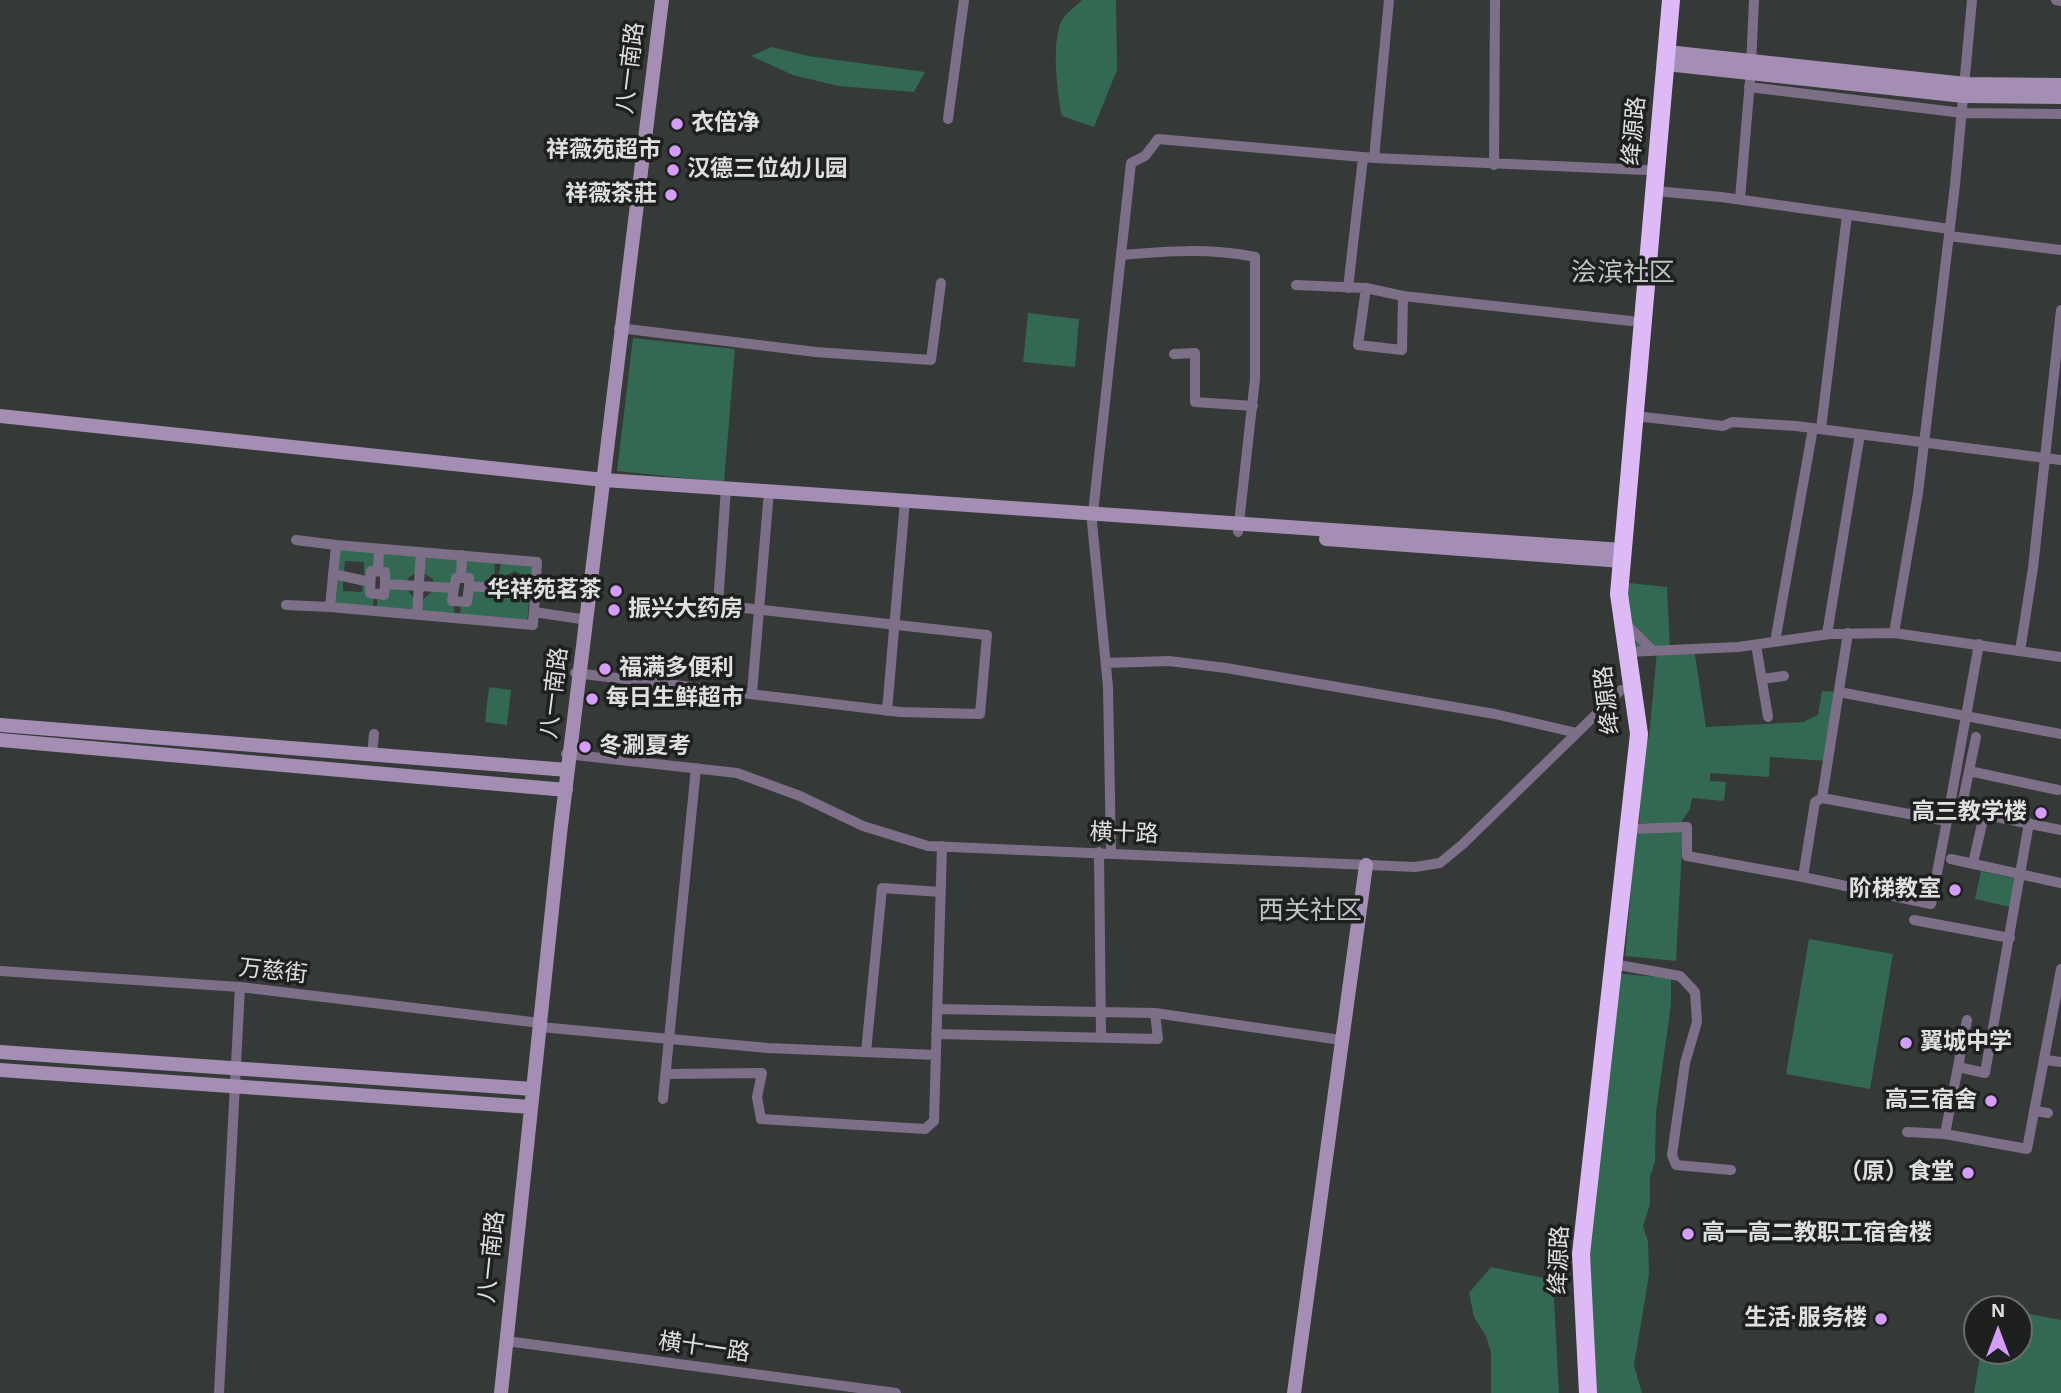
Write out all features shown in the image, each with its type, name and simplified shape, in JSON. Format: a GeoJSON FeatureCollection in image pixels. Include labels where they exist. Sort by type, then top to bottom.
{"type":"FeatureCollection","features":[{"type":"Feature","properties":{"kind":"highway","name":"绛源路"},"geometry":{"type":"LineString","coordinates":[[1588,1393],[1581,1254],[1639,734],[1616,555],[1632,321],[1660,0]]}},
{"type":"Feature","properties":{"kind":"highway","name":"绛源路"},"geometry":{"type":"LineString","coordinates":[[1576,1393],[1569,1253],[1627,735],[1607,594],[1616,555],[1635,416],[1671,0]]}},
{"type":"Feature","properties":{"kind":"main road","name":"八一南路"},"geometry":{"type":"LineString","coordinates":[[620,328],[656,0]]}},
{"type":"Feature","properties":{"kind":"main road","name":"八一南路"},"geometry":{"type":"LineString","coordinates":[[498,1393],[577,674],[662,0]]}},
{"type":"Feature","properties":{"kind":"main road"},"geometry":{"type":"LineString","coordinates":[[1666,58],[1750,74],[2061,97]]}},
{"type":"Feature","properties":{"kind":"main road"},"geometry":{"type":"LineString","coordinates":[[1965,90],[2061,85]]}},
{"type":"Feature","properties":{"kind":"main road"},"geometry":{"type":"LineString","coordinates":[[0,416],[601,483]]}},
{"type":"Feature","properties":{"kind":"main road"},"geometry":{"type":"LineString","coordinates":[[0,424],[601,483],[1616,555]]}},
{"type":"Feature","properties":{"kind":"main road"},"geometry":{"type":"LineString","coordinates":[[0,725],[566,770]]}},
{"type":"Feature","properties":{"kind":"main road"},"geometry":{"type":"LineString","coordinates":[[0,740],[564,790]]}},
{"type":"Feature","properties":{"kind":"main road"},"geometry":{"type":"LineString","coordinates":[[1294,1393],[1366,865]]}},
{"type":"Feature","properties":{"kind":"main road"},"geometry":{"type":"LineString","coordinates":[[0,1052],[531,1089]]}},
{"type":"Feature","properties":{"kind":"main road"},"geometry":{"type":"LineString","coordinates":[[0,1070],[529,1107]]}},
{"type":"Feature","properties":{"kind":"main road","name":"八一南路"},"geometry":{"type":"LineString","coordinates":[[498,1393],[506,1341],[529,1107]]}},
{"type":"Feature","properties":{"kind":"street"},"geometry":{"type":"LineString","coordinates":[[948,118],[964,0]]}},
{"type":"Feature","properties":{"kind":"street"},"geometry":{"type":"LineString","coordinates":[[1348,288],[1389,0]]}},
{"type":"Feature","properties":{"kind":"street"},"geometry":{"type":"LineString","coordinates":[[1494,165],[1495,0]]}},
{"type":"Feature","properties":{"kind":"street"},"geometry":{"type":"LineString","coordinates":[[1740,200],[1754,0]]}},
{"type":"Feature","properties":{"kind":"street"},"geometry":{"type":"LineString","coordinates":[[1894,632],[1918,493],[1963,113],[1972,0]]}},
{"type":"Feature","properties":{"kind":"street"},"geometry":{"type":"LineString","coordinates":[[1750,74],[1963,113],[2061,114]]}},
{"type":"Feature","properties":{"kind":"street"},"geometry":{"type":"LineString","coordinates":[[1111,852],[1106,663],[1092,517],[1131,163],[1145,156],[1158,139],[1368,158],[1645,170]]}},
{"type":"Feature","properties":{"kind":"street"},"geometry":{"type":"LineString","coordinates":[[1655,191],[1847,215],[2061,250]]}},
{"type":"Feature","properties":{"kind":"street"},"geometry":{"type":"LineString","coordinates":[[1775,642],[1817,429],[1847,215]]}},
{"type":"Feature","properties":{"kind":"street"},"geometry":{"type":"LineString","coordinates":[[1122,255],[1181,250],[1227,251],[1255,257],[1258,285],[1253,406],[1239,528]]}},
{"type":"Feature","properties":{"kind":"street"},"geometry":{"type":"LineString","coordinates":[[620,328],[816,352],[931,360],[941,283]]}},
{"type":"Feature","properties":{"kind":"street"},"geometry":{"type":"LineString","coordinates":[[1296,285],[1366,288],[1404,296],[1632,321]]}},
{"type":"Feature","properties":{"kind":"street"},"geometry":{"type":"LineString","coordinates":[[1366,288],[1358,345],[1402,350],[1404,296]]}},
{"type":"Feature","properties":{"kind":"street"},"geometry":{"type":"LineString","coordinates":[[2020,651],[2061,310]]}},
{"type":"Feature","properties":{"kind":"street"},"geometry":{"type":"LineString","coordinates":[[1174,354],[1195,353],[1195,402],[1253,406]]}},
{"type":"Feature","properties":{"kind":"street"},"geometry":{"type":"LineString","coordinates":[[1635,416],[1723,426],[1732,422],[1817,429],[2061,460]]}},
{"type":"Feature","properties":{"kind":"street"},"geometry":{"type":"LineString","coordinates":[[1827,634],[1860,434]]}},
{"type":"Feature","properties":{"kind":"street"},"geometry":{"type":"LineString","coordinates":[[577,674],[887,711],[979,714],[987,635],[718,605],[726,491]]}},
{"type":"Feature","properties":{"kind":"street"},"geometry":{"type":"LineString","coordinates":[[752,693],[769,495]]}},
{"type":"Feature","properties":{"kind":"street"},"geometry":{"type":"LineString","coordinates":[[887,711],[905,504]]}},
{"type":"Feature","properties":{"kind":"street"},"geometry":{"type":"LineString","coordinates":[[286,605],[533,625],[537,562],[296,540]]}},
{"type":"Feature","properties":{"kind":"street"},"geometry":{"type":"LineString","coordinates":[[330,607],[336,545]]}},
{"type":"Feature","properties":{"kind":"street"},"geometry":{"type":"LineString","coordinates":[[378,571],[379,548]]}},
{"type":"Feature","properties":{"kind":"street"},"geometry":{"type":"LineString","coordinates":[[417,614],[421,552]]}},
{"type":"Feature","properties":{"kind":"street"},"geometry":{"type":"LineString","coordinates":[[462,555],[465,582],[467,602],[452,601],[456,578],[465,582],[536,591]]}},
{"type":"Feature","properties":{"kind":"street"},"geometry":{"type":"LineString","coordinates":[[371,570],[378,571],[386,572],[384,594],[370,593],[371,570]]}},
{"type":"Feature","properties":{"kind":"street"},"geometry":{"type":"LineString","coordinates":[[333,574],[370,582]]}},
{"type":"Feature","properties":{"kind":"street"},"geometry":{"type":"LineString","coordinates":[[385,584],[454,588]]}},
{"type":"Feature","properties":{"kind":"street"},"geometry":{"type":"LineString","coordinates":[[374,611],[375,594]]}},
{"type":"Feature","properties":{"kind":"street"},"geometry":{"type":"LineString","coordinates":[[458,618],[459,601]]}},
{"type":"Feature","properties":{"kind":"street"},"geometry":{"type":"LineString","coordinates":[[534,609],[534,612],[584,620]]}},
{"type":"Feature","properties":{"kind":"street"},"geometry":{"type":"LineString","coordinates":[[1623,622],[1653,651]]}},
{"type":"Feature","properties":{"kind":"street"},"geometry":{"type":"LineString","coordinates":[[1627,652],[1756,645],[1827,634],[1894,632],[2061,657]]}},
{"type":"Feature","properties":{"kind":"street"},"geometry":{"type":"LineString","coordinates":[[1822,798],[1848,633]]}},
{"type":"Feature","properties":{"kind":"street"},"geometry":{"type":"LineString","coordinates":[[1628,829],[1687,827],[1687,856],[1931,904],[1979,644]]}},
{"type":"Feature","properties":{"kind":"street"},"geometry":{"type":"LineString","coordinates":[[1756,645],[1768,717]]}},
{"type":"Feature","properties":{"kind":"street"},"geometry":{"type":"LineString","coordinates":[[1106,663],[1169,661],[1226,668],[1495,714],[1577,733]]}},
{"type":"Feature","properties":{"kind":"street"},"geometry":{"type":"LineString","coordinates":[[1762,679],[1784,676]]}},
{"type":"Feature","properties":{"kind":"street","name":"横十路"},"geometry":{"type":"LineString","coordinates":[[568,755],[737,773],[800,796],[863,826],[928,846],[1415,867],[1440,863],[1621,690]]}},
{"type":"Feature","properties":{"kind":"street"},"geometry":{"type":"LineString","coordinates":[[1839,692],[2061,734]]}},
{"type":"Feature","properties":{"kind":"street"},"geometry":{"type":"LineString","coordinates":[[372,755],[373,734]]}},
{"type":"Feature","properties":{"kind":"street"},"geometry":{"type":"LineString","coordinates":[[1976,737],[1961,810],[2061,830]]}},
{"type":"Feature","properties":{"kind":"street"},"geometry":{"type":"LineString","coordinates":[[663,1099],[695,768]]}},
{"type":"Feature","properties":{"kind":"street"},"geometry":{"type":"LineString","coordinates":[[1969,771],[2058,790]]}},
{"type":"Feature","properties":{"kind":"street"},"geometry":{"type":"LineString","coordinates":[[1803,877],[1815,802],[1822,798],[1947,821]]}},
{"type":"Feature","properties":{"kind":"street"},"geometry":{"type":"LineString","coordinates":[[1973,863],[1984,815]]}},
{"type":"Feature","properties":{"kind":"street"},"geometry":{"type":"LineString","coordinates":[[1958,1067],[1986,1073],[2029,824]]}},
{"type":"Feature","properties":{"kind":"street"},"geometry":{"type":"LineString","coordinates":[[666,1074],[762,1073],[757,1097],[761,1119],[925,1129],[934,1121],[943,846]]}},
{"type":"Feature","properties":{"kind":"street"},"geometry":{"type":"LineString","coordinates":[[1099,852],[1101,1038]]}},
{"type":"Feature","properties":{"kind":"street"},"geometry":{"type":"LineString","coordinates":[[1951,859],[2061,883]]}},
{"type":"Feature","properties":{"kind":"street"},"geometry":{"type":"LineString","coordinates":[[866,1052],[882,888],[916,893],[941,892]]}},
{"type":"Feature","properties":{"kind":"street"},"geometry":{"type":"LineString","coordinates":[[1914,920],[2010,938]]}},
{"type":"Feature","properties":{"kind":"street"},"geometry":{"type":"LineString","coordinates":[[1613,964],[1680,976],[1695,992],[1697,1022],[1685,1063],[1672,1155],[1676,1165],[1731,1170]]}},
{"type":"Feature","properties":{"kind":"street"},"geometry":{"type":"LineString","coordinates":[[1907,1132],[1945,1133],[2027,1149],[2057,1013],[2061,969]]}},
{"type":"Feature","properties":{"kind":"street","name":"万慈街"},"geometry":{"type":"LineString","coordinates":[[0,971],[240,987],[670,1040],[936,1055]]}},
{"type":"Feature","properties":{"kind":"street"},"geometry":{"type":"LineString","coordinates":[[219,1393],[240,987]]}},
{"type":"Feature","properties":{"kind":"street"},"geometry":{"type":"LineString","coordinates":[[937,1009],[1155,1013],[1341,1040]]}},
{"type":"Feature","properties":{"kind":"street"},"geometry":{"type":"LineString","coordinates":[[936,1034],[1158,1039],[1155,1013]]}},
{"type":"Feature","properties":{"kind":"street"},"geometry":{"type":"LineString","coordinates":[[1945,1133],[1967,1020]]}},
{"type":"Feature","properties":{"kind":"street"},"geometry":{"type":"LineString","coordinates":[[2046,1060],[2061,1062]]}},
{"type":"Feature","properties":{"kind":"street"},"geometry":{"type":"LineString","coordinates":[[2035,1111],[2048,1113]]}},
{"type":"Feature","properties":{"kind":"street","name":"横十一路"},"geometry":{"type":"LineString","coordinates":[[506,1341],[896,1393]]}},
{"type":"Feature","properties":{"kind":"green space"},"geometry":{"type":"Polygon","coordinates":[[[1082,0],[1116,0],[1117,70],[1094,127],[1062,116],[1057,81],[1059,29],[1064,17],[1082,0]]]}},
{"type":"Feature","properties":{"kind":"green space"},"geometry":{"type":"Polygon","coordinates":[[[772,47],[808,56],[925,72],[914,92],[838,86],[793,75],[751,56],[772,47]]]}},
{"type":"Feature","properties":{"kind":"green space"},"geometry":{"type":"Polygon","coordinates":[[[1028,313],[1079,319],[1075,367],[1023,362],[1028,313]]]}},
{"type":"Feature","properties":{"kind":"green space"},"geometry":{"type":"Polygon","coordinates":[[[633,338],[735,349],[724,482],[617,471],[633,338]]]}},
{"type":"Feature","properties":{"kind":"green space"},"geometry":{"type":"Polygon","coordinates":[[[340,548],[377,551],[377,569],[369,580],[364,580],[364,562],[345,561],[344,574],[337,572],[340,548]]]}},
{"type":"Feature","properties":{"kind":"green space"},"geometry":{"type":"Polygon","coordinates":[[[381,551],[420,554],[419,571],[409,577],[406,583],[387,582],[380,569],[381,551]]]}},
{"type":"Feature","properties":{"kind":"green space"},"geometry":{"type":"Polygon","coordinates":[[[423,554],[460,557],[459,575],[453,586],[434,586],[433,579],[423,573],[423,554]]]}},
{"type":"Feature","properties":{"kind":"green space"},"geometry":{"type":"Polygon","coordinates":[[[465,558],[495,560],[494,585],[471,583],[463,576],[465,558]]]}},
{"type":"Feature","properties":{"kind":"green space"},"geometry":{"type":"Polygon","coordinates":[[[501,562],[532,563],[531,589],[516,587],[516,583],[525,577],[515,571],[507,575],[513,587],[497,586],[501,562]]]}},
{"type":"Feature","properties":{"kind":"green space"},"geometry":{"type":"Polygon","coordinates":[[[337,578],[343,578],[343,591],[362,592],[363,583],[369,584],[374,596],[373,606],[335,604],[337,578]]]}},
{"type":"Feature","properties":{"kind":"green space"},"geometry":{"type":"Polygon","coordinates":[[[1620,582],[1667,587],[1670,649],[1694,649],[1706,727],[1803,722],[1818,715],[1822,691],[1839,692],[1828,761],[1770,757],[1769,777],[1710,773],[1710,781],[1726,782],[1724,801],[1692,798],[1690,809],[1680,824],[1639,823],[1645,738],[1649,737],[1657,651],[1627,652],[1620,582]]]}},
{"type":"Feature","properties":{"kind":"green space"},"geometry":{"type":"Polygon","coordinates":[[[386,585],[405,587],[414,598],[415,611],[377,609],[377,597],[386,585]]]}},
{"type":"Feature","properties":{"kind":"green space"},"geometry":{"type":"Polygon","coordinates":[[[471,589],[530,592],[527,622],[460,616],[461,604],[471,589]]]}},
{"type":"Feature","properties":{"kind":"green space"},"geometry":{"type":"Polygon","coordinates":[[[434,590],[451,590],[455,615],[419,611],[421,601],[434,590]]]}},
{"type":"Feature","properties":{"kind":"green space"},"geometry":{"type":"Polygon","coordinates":[[[489,687],[511,690],[507,725],[485,722],[489,687]]]}},
{"type":"Feature","properties":{"kind":"green space"},"geometry":{"type":"Polygon","coordinates":[[[1649,831],[1683,831],[1676,961],[1625,956],[1636,834],[1649,831]]]}},
{"type":"Feature","properties":{"kind":"green space"},"geometry":{"type":"Polygon","coordinates":[[[1981,871],[2016,879],[2010,907],[1975,899],[1981,871]]]}},
{"type":"Feature","properties":{"kind":"green space"},"geometry":{"type":"Polygon","coordinates":[[[1809,939],[1893,954],[1870,1089],[1786,1074],[1809,939]]]}},
{"type":"Feature","properties":{"kind":"green space"},"geometry":{"type":"Polygon","coordinates":[[[1622,974],[1671,978],[1671,1004],[1656,1113],[1655,1161],[1650,1177],[1650,1204],[1643,1226],[1648,1241],[1649,1275],[1634,1365],[1642,1393],[1593,1393],[1585,1251],[1617,978],[1622,974]]]}},
{"type":"Feature","properties":{"kind":"green space"},"geometry":{"type":"Polygon","coordinates":[[[1491,1267],[1553,1280],[1559,1393],[1491,1393],[1491,1353],[1486,1336],[1474,1317],[1469,1293],[1491,1267]]]}},
{"type":"Feature","properties":{"kind":"green space"},"geometry":{"type":"Polygon","coordinates":[[[2033,1315],[2061,1320],[2061,1393],[1974,1393],[1979,1365],[2033,1365],[2033,1315]]]}},
{"type":"Feature","properties":{"kind":"place","name":"衣倍净"},"geometry":{"type":"Point","coordinates":[677,124]}},
{"type":"Feature","properties":{"kind":"place","name":"祥薇苑超市"},"geometry":{"type":"Point","coordinates":[675,151]}},
{"type":"Feature","properties":{"kind":"place","name":"汉德三位幼儿园"},"geometry":{"type":"Point","coordinates":[673,170]}},
{"type":"Feature","properties":{"kind":"place","name":"祥薇茶莊"},"geometry":{"type":"Point","coordinates":[671,195]}},
{"type":"Feature","properties":{"kind":"place","name":"华祥苑茗茶"},"geometry":{"type":"Point","coordinates":[616,591]}},
{"type":"Feature","properties":{"kind":"place","name":"振兴大药房"},"geometry":{"type":"Point","coordinates":[614,610]}},
{"type":"Feature","properties":{"kind":"place","name":"福满多便利"},"geometry":{"type":"Point","coordinates":[605,669]}},
{"type":"Feature","properties":{"kind":"place","name":"每日生鲜超市"},"geometry":{"type":"Point","coordinates":[592,699]}},
{"type":"Feature","properties":{"kind":"place","name":"冬涮夏考"},"geometry":{"type":"Point","coordinates":[585,747]}},
{"type":"Feature","properties":{"kind":"place","name":"高三教学楼"},"geometry":{"type":"Point","coordinates":[2041,813]}},
{"type":"Feature","properties":{"kind":"place","name":"阶梯教室"},"geometry":{"type":"Point","coordinates":[1955,890]}},
{"type":"Feature","properties":{"kind":"place","name":"翼城中学"},"geometry":{"type":"Point","coordinates":[1906,1043]}},
{"type":"Feature","properties":{"kind":"place","name":"高三宿舍"},"geometry":{"type":"Point","coordinates":[1991,1101]}},
{"type":"Feature","properties":{"kind":"place","name":"（原）食堂"},"geometry":{"type":"Point","coordinates":[1968,1173]}},
{"type":"Feature","properties":{"kind":"place","name":"高一高二教职工宿舍楼"},"geometry":{"type":"Point","coordinates":[1688,1234]}},
{"type":"Feature","properties":{"kind":"place","name":"生活·服务楼"},"geometry":{"type":"Point","coordinates":[1881,1319]}},
{"type":"Feature","properties":{"kind":"district","name":"浍滨社区"},"geometry":{"type":"Point","coordinates":[1623,274]}},
{"type":"Feature","properties":{"kind":"district","name":"西关社区"},"geometry":{"type":"Point","coordinates":[1310,912]}}]}
